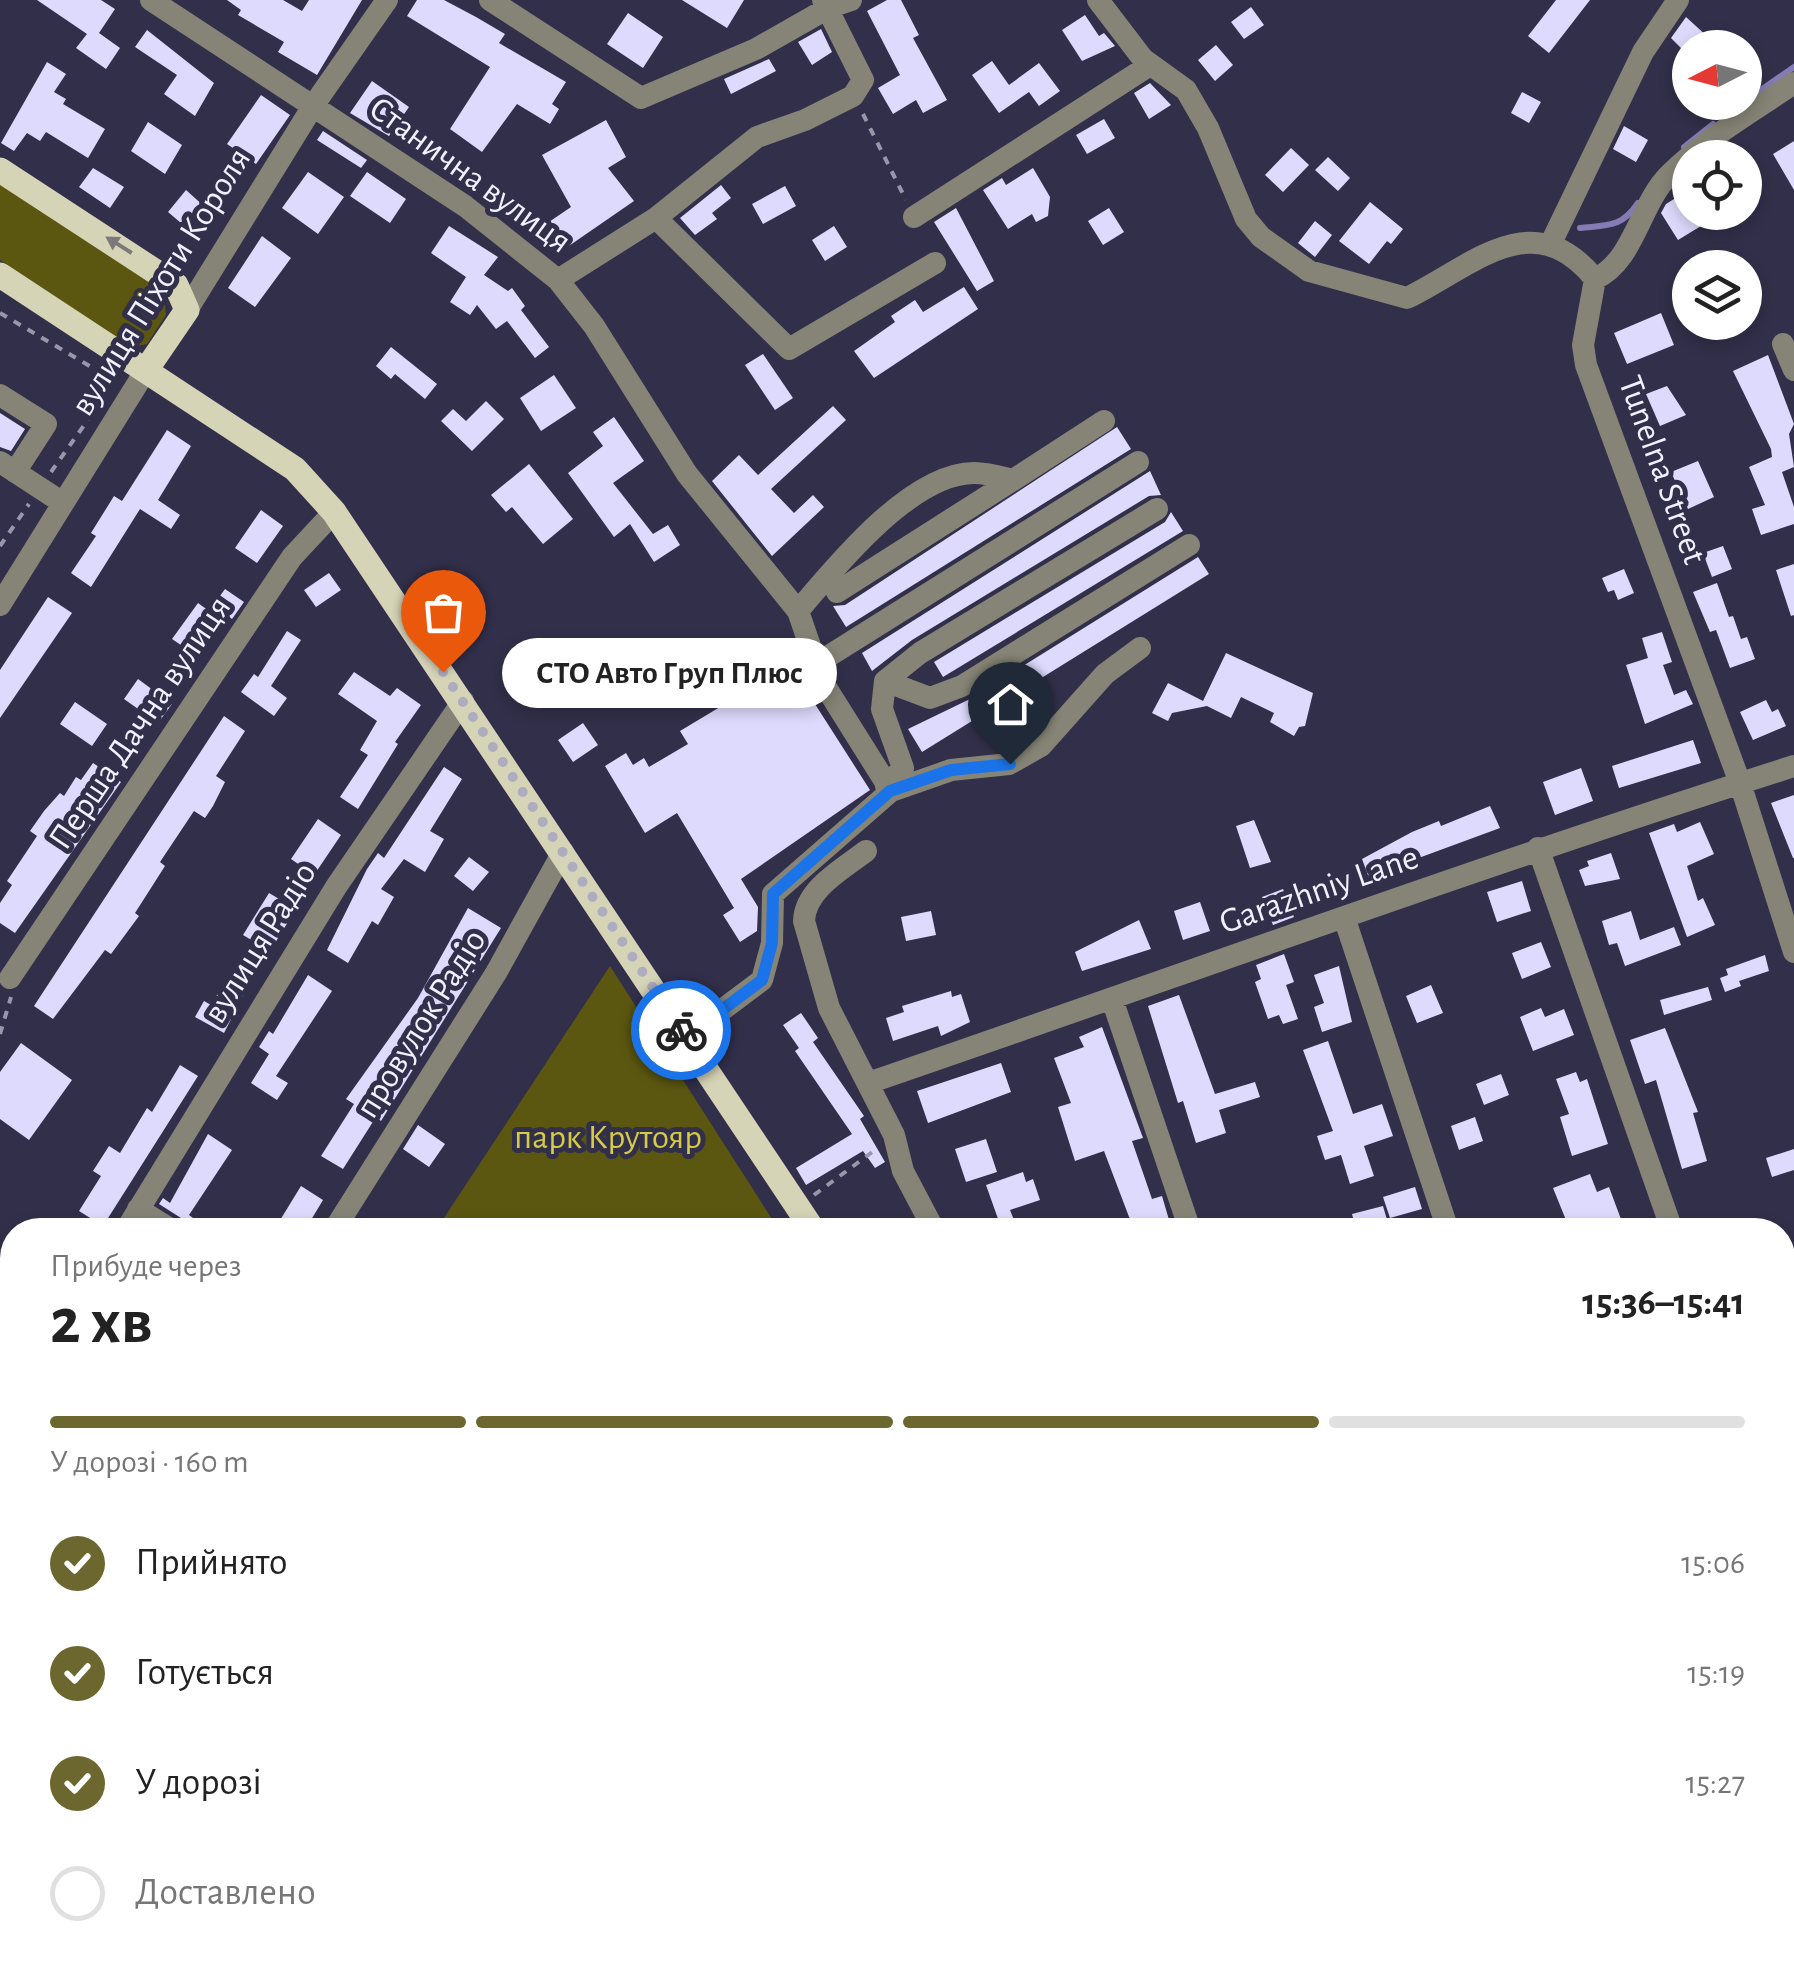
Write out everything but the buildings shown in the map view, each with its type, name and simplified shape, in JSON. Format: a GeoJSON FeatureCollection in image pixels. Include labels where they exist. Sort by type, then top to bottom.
{"type":"FeatureCollection","features":[{"type":"Feature","properties":{"kind":"main road"},"geometry":{"type":"LineString","coordinates":[[0,170],[157,270],[176,285],[187,310]]}},
{"type":"Feature","properties":{"kind":"main road"},"geometry":{"type":"LineString","coordinates":[[4,282],[295,468],[334,512],[806,1218]]}},
{"type":"Feature","properties":{"kind":"main road","name":"вулиця Піхоти Короля"},"geometry":{"type":"LineString","coordinates":[[146,370],[187,310]]}},
{"type":"Feature","properties":{"kind":"street","name":"Станична вулиця"},"geometry":{"type":"LineString","coordinates":[[151,0],[466,206],[558,280],[594,326],[687,474],[798,610]]}},
{"type":"Feature","properties":{"kind":"street","name":"вулиця Піхоти Короля"},"geometry":{"type":"LineString","coordinates":[[187,310],[313,106],[387,0]]}},
{"type":"Feature","properties":{"kind":"street"},"geometry":{"type":"LineString","coordinates":[[490,0],[642,98],[756,48],[835,2],[863,80],[853,96],[805,120],[757,137],[656,218],[558,280]]}},
{"type":"Feature","properties":{"kind":"street"},"geometry":{"type":"LineString","coordinates":[[1098,0],[1150,65],[1186,90],[1208,128],[1246,220],[1278,253],[1308,271],[1407,298],[1481,255],[1520,243],[1551,242],[1567,250],[1595,280],[1614,270],[1666,177],[1711,140],[1794,83]]}},
{"type":"Feature","properties":{"kind":"street"},"geometry":{"type":"LineString","coordinates":[[1551,242],[1643,52],[1678,0]]}},
{"type":"Feature","properties":{"kind":"street"},"geometry":{"type":"LineString","coordinates":[[914,217],[1150,65]]}},
{"type":"Feature","properties":{"kind":"street"},"geometry":{"type":"LineString","coordinates":[[656,218],[789,350],[935,263]]}},
{"type":"Feature","properties":{"kind":"street","name":"Tunelna Street"},"geometry":{"type":"LineString","coordinates":[[1595,280],[1583,345],[1586,365],[1740,783],[1794,952]]}},
{"type":"Feature","properties":{"kind":"street"},"geometry":{"type":"LineString","coordinates":[[1784,344],[1794,370]]}},
{"type":"Feature","properties":{"kind":"street","name":"вулиця Піхоти Короля"},"geometry":{"type":"LineString","coordinates":[[0,605],[146,370]]}},
{"type":"Feature","properties":{"kind":"street"},"geometry":{"type":"LineString","coordinates":[[0,396],[46,424],[7,467],[63,503]]}},
{"type":"Feature","properties":{"kind":"street"},"geometry":{"type":"LineString","coordinates":[[837,592],[1104,421]]}},
{"type":"Feature","properties":{"kind":"street"},"geometry":{"type":"LineString","coordinates":[[816,664],[1138,462]]}},
{"type":"Feature","properties":{"kind":"street"},"geometry":{"type":"LineString","coordinates":[[888,789],[816,664],[798,610],[850,548],[935,482],[974,472],[1013,480]]}},
{"type":"Feature","properties":{"kind":"street"},"geometry":{"type":"LineString","coordinates":[[686,1037],[762,980],[772,943],[773,894],[888,789],[903,768],[882,709],[885,682],[920,653],[1157,509]]}},
{"type":"Feature","properties":{"kind":"street","name":"Перша Дачна вулиця"},"geometry":{"type":"LineString","coordinates":[[10,978],[292,557],[334,512]]}},
{"type":"Feature","properties":{"kind":"street"},"geometry":{"type":"LineString","coordinates":[[885,682],[930,698],[962,686],[1190,545]]}},
{"type":"Feature","properties":{"kind":"street"},"geometry":{"type":"LineString","coordinates":[[888,789],[951,770],[1010,764],[1041,746],[1105,674],[1140,648]]}},
{"type":"Feature","properties":{"kind":"street","name":"вулиця Радіо"},"geometry":{"type":"LineString","coordinates":[[133,1218],[336,887],[463,701]]}},
{"type":"Feature","properties":{"kind":"street","name":"Garazhniy Lane"},"geometry":{"type":"LineString","coordinates":[[868,1083],[1345,920],[1538,848],[1794,766]]}},
{"type":"Feature","properties":{"kind":"street"},"geometry":{"type":"LineString","coordinates":[[1538,848],[1668,1218]]}},
{"type":"Feature","properties":{"kind":"street"},"geometry":{"type":"LineString","coordinates":[[866,851],[812,894],[804,920],[829,1008],[894,1135],[903,1171],[928,1218]]}},
{"type":"Feature","properties":{"kind":"street","name":"провулок Радіо"},"geometry":{"type":"LineString","coordinates":[[342,1218],[496,973],[563,852]]}},
{"type":"Feature","properties":{"kind":"street"},"geometry":{"type":"LineString","coordinates":[[1345,920],[1444,1218]]}},
{"type":"Feature","properties":{"kind":"street"},"geometry":{"type":"LineString","coordinates":[[1112,999],[1186,1218]]}},
{"type":"Feature","properties":{"kind":"street"},"geometry":{"type":"LineString","coordinates":[[138,1209],[153,1218]]}},
{"type":"Feature","properties":{"kind":"path"},"geometry":{"type":"LineString","coordinates":[[853,96],[914,217]]}},
{"type":"Feature","properties":{"kind":"path"},"geometry":{"type":"LineString","coordinates":[[0,314],[115,380],[104,396]]}},
{"type":"Feature","properties":{"kind":"path"},"geometry":{"type":"LineString","coordinates":[[0,546],[94,411]]}},
{"type":"Feature","properties":{"kind":"path"},"geometry":{"type":"LineString","coordinates":[[0,1034],[8,1019],[10,978]]}},
{"type":"Feature","properties":{"kind":"path"},"geometry":{"type":"LineString","coordinates":[[799,1207],[894,1135]]}},
{"type":"Feature","properties":{"kind":"green space"},"geometry":{"type":"Polygon","coordinates":[[[0,184],[145,276],[164,295],[166,315],[147,344],[133,347],[121,341],[0,260],[0,184]]]}},
{"type":"Feature","properties":{"kind":"green space","name":"парк Крутояр"},"geometry":{"type":"Polygon","coordinates":[[[610,966],[771,1218],[444,1218],[610,966]]]}},
{"type":"Feature","properties":{"kind":"waterway"},"geometry":{"type":"LineString","coordinates":[[1762,89],[1794,67]]}},
{"type":"Feature","properties":{"kind":"waterway"},"geometry":{"type":"LineString","coordinates":[[1693,140],[1713,124]]}},
{"type":"Feature","properties":{"kind":"waterway"},"geometry":{"type":"LineString","coordinates":[[1580,228],[1620,221],[1638,203]]}},
{"type":"Feature","properties":{"kind":"way so far"},"geometry":{"type":"LineString","coordinates":[[443,672],[681,1030]]}},
{"type":"Feature","properties":{"kind":"place","name":"СТО Авто Груп Плюс"},"geometry":{"type":"Point","coordinates":[443,672]}},
{"type":"Feature","properties":{"kind":"route"},"geometry":{"type":"LineString","coordinates":[[681,1030],[686,1037],[762,980],[772,943],[773,894],[890,791],[951,770],[1010,764]]}}]}
